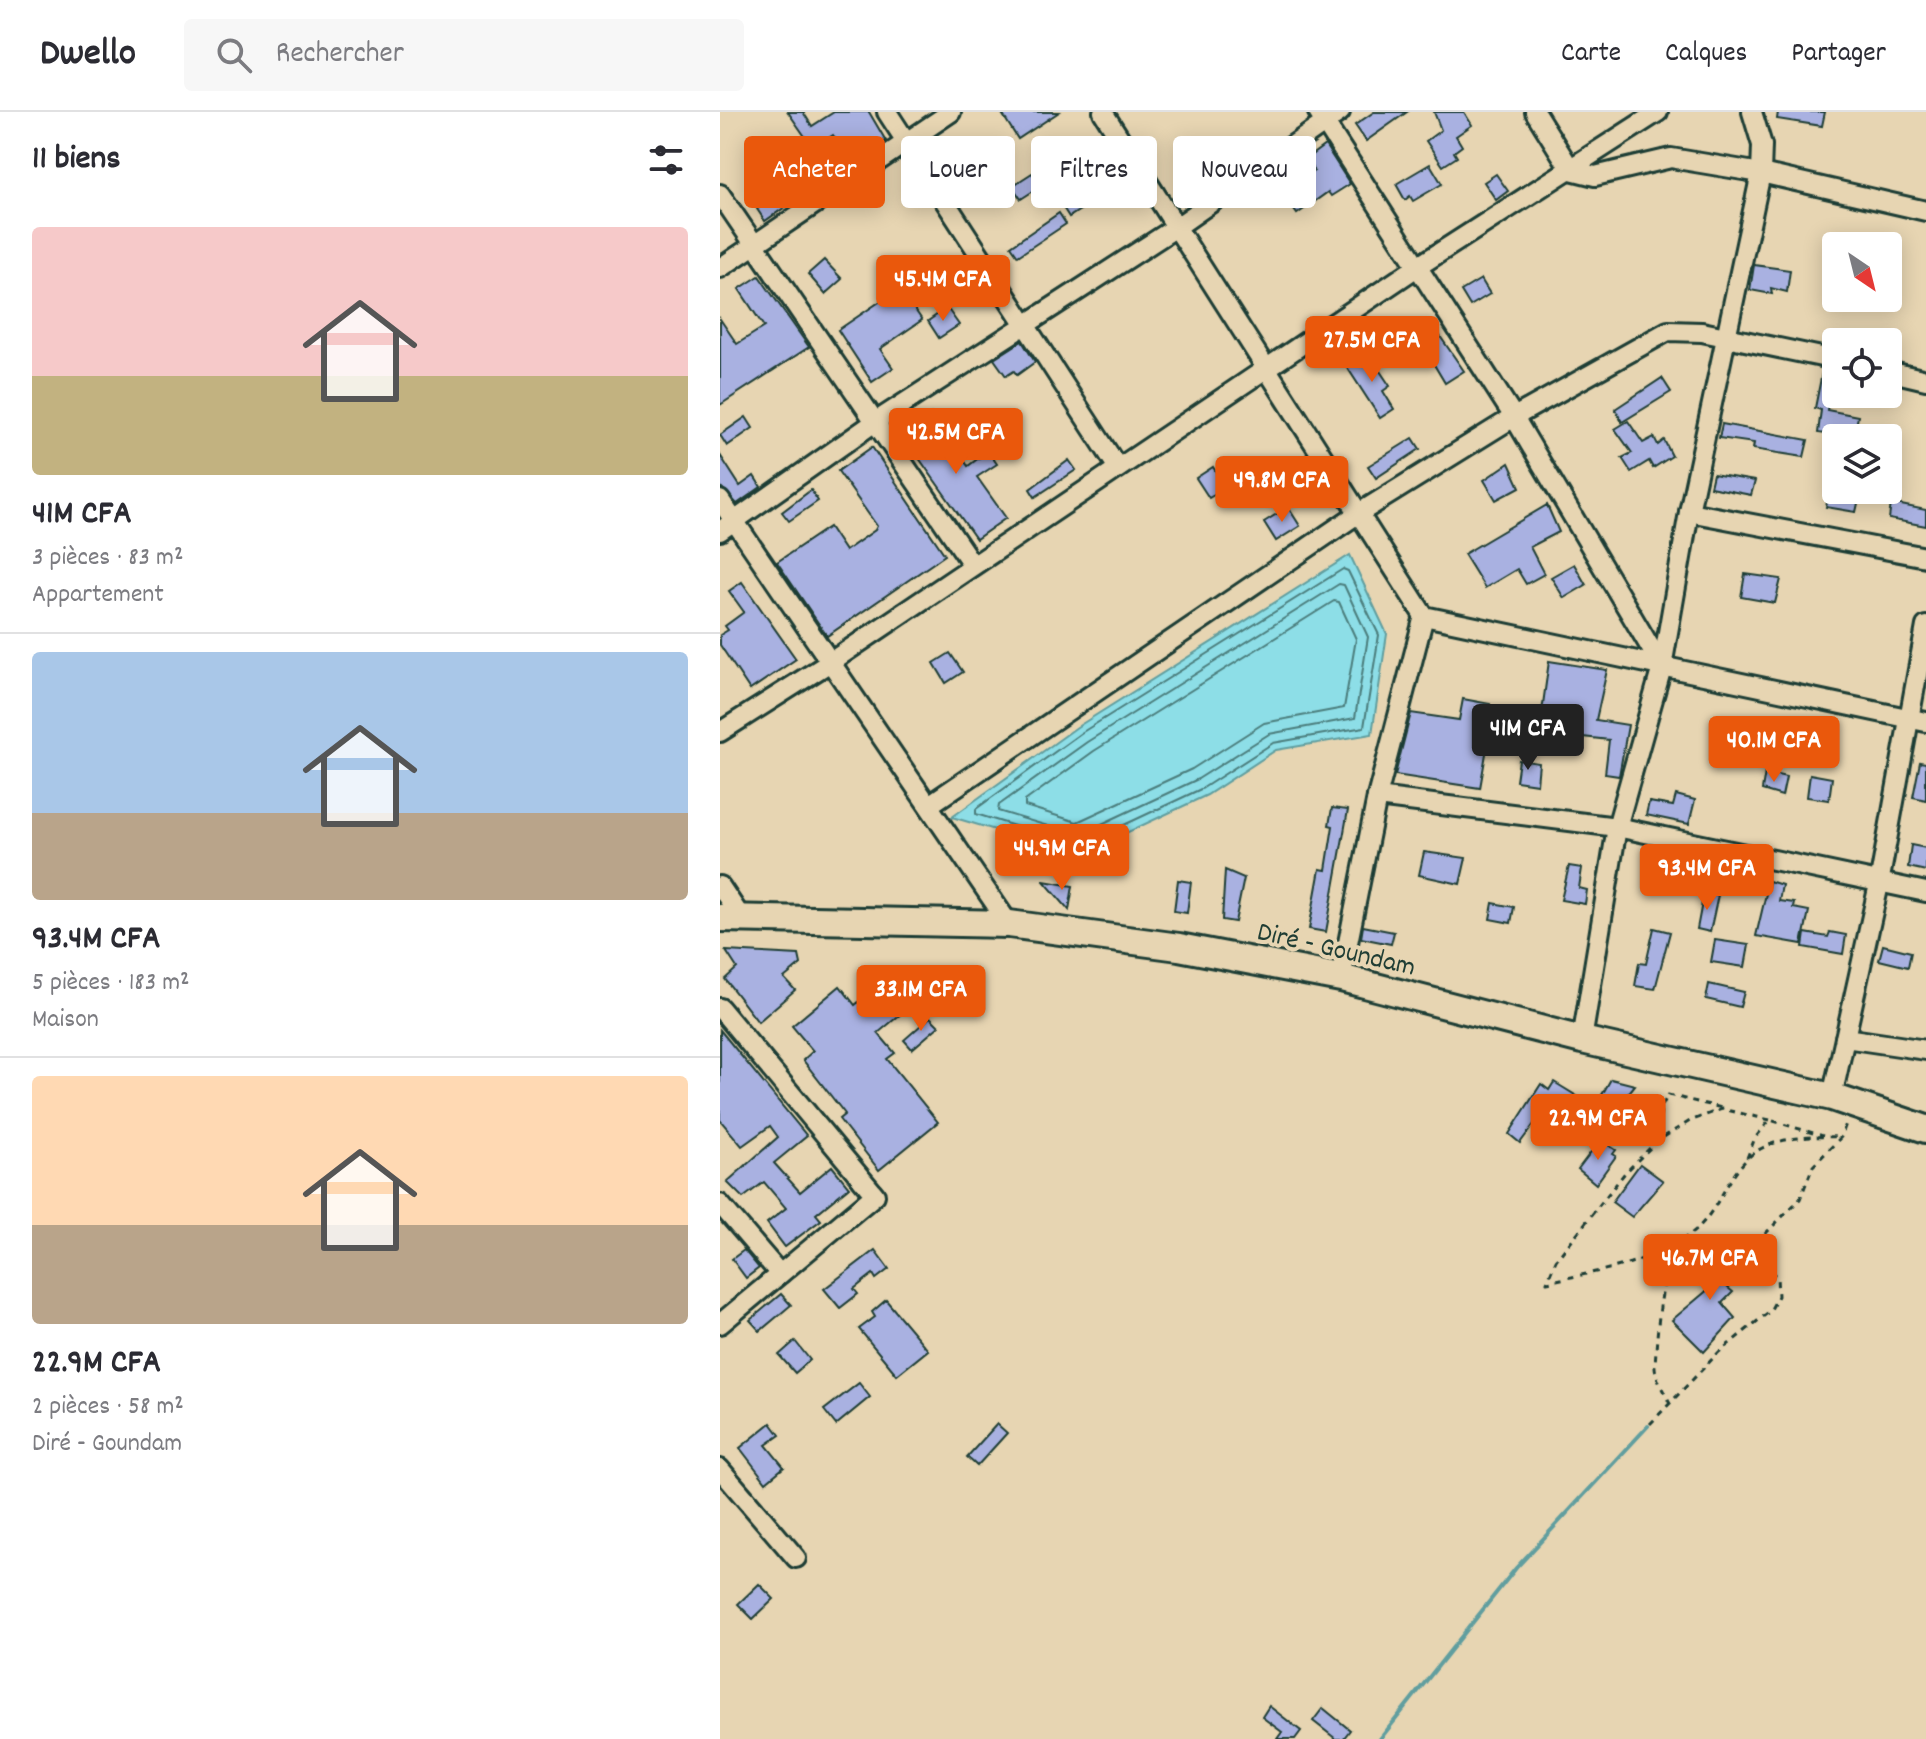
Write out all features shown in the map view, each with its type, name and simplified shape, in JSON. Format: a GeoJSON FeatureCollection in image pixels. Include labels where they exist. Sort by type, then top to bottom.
{"type":"FeatureCollection","features":[{"type":"Feature","properties":{"kind":"main road","name":"Diré - Goundam"},"geometry":{"type":"LineString","coordinates":[[731,918],[1009,924],[1179,947],[1341,978],[1582,1040],[1843,1100],[1926,1129]]}},
{"type":"Feature","properties":{"kind":"street"},"geometry":{"type":"LineString","coordinates":[[887,112],[902,136]]}},
{"type":"Feature","properties":{"kind":"street"},"geometry":{"type":"LineString","coordinates":[[915,136],[951,112]]}},
{"type":"Feature","properties":{"kind":"street"},"geometry":{"type":"LineString","coordinates":[[1103,112],[1269,368],[1356,515],[1424,616],[1917,720]]}},
{"type":"Feature","properties":{"kind":"street"},"geometry":{"type":"LineString","coordinates":[[1535,112],[1571,170],[1595,176],[1671,158],[1761,173],[1926,211]]}},
{"type":"Feature","properties":{"kind":"street"},"geometry":{"type":"LineString","coordinates":[[720,732],[832,661],[1417,267],[1658,112]]}},
{"type":"Feature","properties":{"kind":"street"},"geometry":{"type":"LineString","coordinates":[[1582,1040],[1617,827],[1662,667],[1689,512],[1761,173],[1762,145],[1752,112]]}},
{"type":"Feature","properties":{"kind":"street"},"geometry":{"type":"LineString","coordinates":[[728,526],[875,422],[1178,226],[1328,115],[1417,267],[1514,417],[1662,667]]}},
{"type":"Feature","properties":{"kind":"street"},"geometry":{"type":"LineString","coordinates":[[720,268],[901,145]]}},
{"type":"Feature","properties":{"kind":"street"},"geometry":{"type":"LineString","coordinates":[[720,194],[972,564]]}},
{"type":"Feature","properties":{"kind":"street"},"geometry":{"type":"LineString","coordinates":[[949,208],[1118,468]]}},
{"type":"Feature","properties":{"kind":"street"},"geometry":{"type":"LineString","coordinates":[[929,805],[1356,515],[1514,417],[1668,331],[1680,329],[1727,336],[1822,357]]}},
{"type":"Feature","properties":{"kind":"street"},"geometry":{"type":"LineString","coordinates":[[1902,374],[1926,380]]}},
{"type":"Feature","properties":{"kind":"street"},"geometry":{"type":"LineString","coordinates":[[720,500],[728,526],[832,661],[1009,924]]}},
{"type":"Feature","properties":{"kind":"street"},"geometry":{"type":"LineString","coordinates":[[1689,512],[1926,557]]}},
{"type":"Feature","properties":{"kind":"street"},"geometry":{"type":"LineString","coordinates":[[1341,978],[1377,797],[1424,616]]}},
{"type":"Feature","properties":{"kind":"street"},"geometry":{"type":"LineString","coordinates":[[1843,1100],[1845,1038],[1917,720],[1926,626]]}},
{"type":"Feature","properties":{"kind":"street"},"geometry":{"type":"LineString","coordinates":[[1377,797],[1617,827],[1926,892]]}},
{"type":"Feature","properties":{"kind":"street"},"geometry":{"type":"LineString","coordinates":[[720,886],[731,918]]}},
{"type":"Feature","properties":{"kind":"street"},"geometry":{"type":"LineString","coordinates":[[720,1008],[875,1195],[720,1324]]}},
{"type":"Feature","properties":{"kind":"street"},"geometry":{"type":"LineString","coordinates":[[1845,1038],[1926,1050]]}},
{"type":"Feature","properties":{"kind":"street"},"geometry":{"type":"LineString","coordinates":[[720,1204],[780,1274]]}},
{"type":"Feature","properties":{"kind":"street"},"geometry":{"type":"LineString","coordinates":[[720,1469],[796,1558]]}},
{"type":"Feature","properties":{"kind":"path"},"geometry":{"type":"LineString","coordinates":[[1657,1141],[1661,1108],[1668,1095],[1825,1136]]}},
{"type":"Feature","properties":{"kind":"path"},"geometry":{"type":"LineString","coordinates":[[1650,1424],[1719,1352],[1770,1311],[1778,1296],[1777,1277],[1748,1251],[1800,1199],[1813,1166],[1841,1137],[1843,1100]]}},
{"type":"Feature","properties":{"kind":"path"},"geometry":{"type":"LineString","coordinates":[[1722,1109],[1690,1121],[1657,1141],[1624,1174],[1556,1260],[1547,1282],[1617,1267],[1677,1242],[1709,1216],[1747,1158],[1755,1138],[1770,1120]]}},
{"type":"Feature","properties":{"kind":"path"},"geometry":{"type":"LineString","coordinates":[[1747,1158],[1777,1142],[1841,1137]]}},
{"type":"Feature","properties":{"kind":"path"},"geometry":{"type":"LineString","coordinates":[[1670,1404],[1655,1365],[1658,1353],[1657,1315],[1677,1242]]}},
{"type":"Feature","properties":{"kind":"water"},"geometry":{"type":"Polygon","coordinates":[[[1350,555],[1387,634],[1372,734],[1276,750],[1207,795],[1079,855],[952,817],[1077,727],[1350,555]]]}},
{"type":"Feature","properties":{"kind":"building"},"geometry":{"type":"Polygon","coordinates":[[[788,112],[803,112],[812,126],[834,112],[869,112],[883,136],[833,135],[805,136],[788,112]]]}},
{"type":"Feature","properties":{"kind":"building"},"geometry":{"type":"Polygon","coordinates":[[[1001,112],[1059,112],[1018,139],[1001,112]]]}},
{"type":"Feature","properties":{"kind":"building"},"geometry":{"type":"Polygon","coordinates":[[[1374,112],[1407,112],[1366,141],[1355,125],[1374,112]]]}},
{"type":"Feature","properties":{"kind":"building"},"geometry":{"type":"Polygon","coordinates":[[[1434,112],[1464,112],[1472,125],[1456,136],[1462,146],[1454,152],[1457,157],[1443,166],[1426,141],[1441,130],[1434,112]]]}},
{"type":"Feature","properties":{"kind":"building"},"geometry":{"type":"Polygon","coordinates":[[[1778,112],[1825,112],[1822,126],[1777,119],[1778,112]]]}},
{"type":"Feature","properties":{"kind":"building"},"geometry":{"type":"Polygon","coordinates":[[[1325,145],[1350,184],[1331,196],[1328,192],[1316,201],[1316,152],[1325,145]]]}},
{"type":"Feature","properties":{"kind":"building"},"geometry":{"type":"Polygon","coordinates":[[[1430,164],[1442,184],[1413,201],[1410,196],[1405,200],[1396,184],[1430,164]]]}},
{"type":"Feature","properties":{"kind":"building"},"geometry":{"type":"Polygon","coordinates":[[[1031,174],[1031,192],[1021,199],[1015,184],[1031,174]]]}},
{"type":"Feature","properties":{"kind":"building"},"geometry":{"type":"Polygon","coordinates":[[[1496,174],[1508,191],[1496,200],[1484,182],[1496,174]]]}},
{"type":"Feature","properties":{"kind":"building"},"geometry":{"type":"Polygon","coordinates":[[[759,208],[784,208],[765,221],[759,208]]]}},
{"type":"Feature","properties":{"kind":"building"},"geometry":{"type":"Polygon","coordinates":[[[1063,208],[1083,208],[1069,217],[1063,208]]]}},
{"type":"Feature","properties":{"kind":"building"},"geometry":{"type":"Polygon","coordinates":[[[1059,213],[1066,224],[1018,256],[1011,246],[1059,213]]]}},
{"type":"Feature","properties":{"kind":"building"},"geometry":{"type":"Polygon","coordinates":[[[824,260],[842,279],[825,294],[808,274],[824,260]]]}},
{"type":"Feature","properties":{"kind":"building"},"geometry":{"type":"Polygon","coordinates":[[[1754,265],[1790,270],[1787,292],[1771,288],[1772,294],[1750,290],[1754,265]]]}},
{"type":"Feature","properties":{"kind":"building"},"geometry":{"type":"Polygon","coordinates":[[[759,276],[809,347],[720,405],[720,319],[737,344],[764,327],[739,289],[759,276]]]}},
{"type":"Feature","properties":{"kind":"building"},"geometry":{"type":"Polygon","coordinates":[[[1481,279],[1490,294],[1470,306],[1461,291],[1481,279]]]}},
{"type":"Feature","properties":{"kind":"building"},"geometry":{"type":"Polygon","coordinates":[[[900,288],[922,320],[880,349],[893,368],[872,382],[838,330],[900,288]]]}},
{"type":"Feature","properties":{"kind":"building"},"geometry":{"type":"Polygon","coordinates":[[[947,308],[959,325],[939,338],[928,321],[947,308]]]}},
{"type":"Feature","properties":{"kind":"building"},"geometry":{"type":"Polygon","coordinates":[[[1433,326],[1464,371],[1445,383],[1417,336],[1433,326]]]}},
{"type":"Feature","properties":{"kind":"building"},"geometry":{"type":"Polygon","coordinates":[[[1022,341],[1035,362],[1017,375],[1014,371],[1006,376],[994,359],[1022,341]]]}},
{"type":"Feature","properties":{"kind":"building"},"geometry":{"type":"Polygon","coordinates":[[[1368,353],[1390,386],[1383,391],[1394,409],[1380,418],[1347,367],[1368,353]]]}},
{"type":"Feature","properties":{"kind":"building"},"geometry":{"type":"Polygon","coordinates":[[[1822,373],[1822,408],[1858,416],[1857,424],[1822,424],[1822,434],[1818,433],[1821,410],[1815,408],[1822,373]]]}},
{"type":"Feature","properties":{"kind":"building"},"geometry":{"type":"Polygon","coordinates":[[[1662,378],[1671,392],[1622,422],[1615,409],[1662,378]]]}},
{"type":"Feature","properties":{"kind":"building"},"geometry":{"type":"Polygon","coordinates":[[[931,414],[968,466],[988,451],[997,464],[977,477],[1006,518],[976,539],[902,434],[931,414]]]}},
{"type":"Feature","properties":{"kind":"building"},"geometry":{"type":"Polygon","coordinates":[[[746,417],[753,428],[727,446],[720,435],[746,417]]]}},
{"type":"Feature","properties":{"kind":"building"},"geometry":{"type":"Polygon","coordinates":[[[1628,421],[1643,443],[1654,437],[1658,445],[1664,440],[1672,456],[1653,468],[1649,461],[1631,472],[1622,458],[1632,453],[1615,429],[1628,421]]]}},
{"type":"Feature","properties":{"kind":"building"},"geometry":{"type":"Polygon","coordinates":[[[1722,424],[1808,440],[1804,457],[1753,449],[1754,443],[1719,438],[1722,424]]]}},
{"type":"Feature","properties":{"kind":"building"},"geometry":{"type":"Polygon","coordinates":[[[1413,438],[1420,449],[1376,478],[1368,466],[1413,438]]]}},
{"type":"Feature","properties":{"kind":"building"},"geometry":{"type":"Polygon","coordinates":[[[872,447],[945,555],[827,636],[777,562],[829,527],[845,551],[875,530],[877,526],[838,471],[872,447]]]}},
{"type":"Feature","properties":{"kind":"building"},"geometry":{"type":"Polygon","coordinates":[[[720,455],[740,486],[754,476],[761,487],[737,504],[720,486],[720,455]]]}},
{"type":"Feature","properties":{"kind":"building"},"geometry":{"type":"Polygon","coordinates":[[[1069,460],[1076,470],[1035,497],[1030,489],[1069,460]]]}},
{"type":"Feature","properties":{"kind":"building"},"geometry":{"type":"Polygon","coordinates":[[[1509,463],[1520,487],[1496,500],[1484,480],[1509,463]]]}},
{"type":"Feature","properties":{"kind":"building"},"geometry":{"type":"Polygon","coordinates":[[[1213,467],[1218,475],[1227,470],[1235,482],[1209,498],[1196,478],[1213,467]]]}},
{"type":"Feature","properties":{"kind":"building"},"geometry":{"type":"Polygon","coordinates":[[[1713,474],[1755,481],[1751,495],[1710,487],[1713,474]]]}},
{"type":"Feature","properties":{"kind":"building"},"geometry":{"type":"Polygon","coordinates":[[[811,490],[818,501],[789,521],[782,512],[811,490]]]}},
{"type":"Feature","properties":{"kind":"building"},"geometry":{"type":"Polygon","coordinates":[[[1827,504],[1858,504],[1856,512],[1826,507],[1827,504]]]}},
{"type":"Feature","properties":{"kind":"building"},"geometry":{"type":"Polygon","coordinates":[[[1891,504],[1926,510],[1926,526],[1889,519],[1891,504]]]}},
{"type":"Feature","properties":{"kind":"building"},"geometry":{"type":"Polygon","coordinates":[[[1547,505],[1559,532],[1530,547],[1544,574],[1526,584],[1517,569],[1485,588],[1464,554],[1547,505]]]}},
{"type":"Feature","properties":{"kind":"building"},"geometry":{"type":"Polygon","coordinates":[[[1288,507],[1300,526],[1276,541],[1264,522],[1288,507]]]}},
{"type":"Feature","properties":{"kind":"building"},"geometry":{"type":"Polygon","coordinates":[[[1574,564],[1586,585],[1564,598],[1551,577],[1574,564]]]}},
{"type":"Feature","properties":{"kind":"building"},"geometry":{"type":"Polygon","coordinates":[[[1745,574],[1781,579],[1775,603],[1741,597],[1745,574]]]}},
{"type":"Feature","properties":{"kind":"building"},"geometry":{"type":"Polygon","coordinates":[[[742,582],[796,659],[750,690],[720,645],[720,635],[728,630],[725,626],[744,612],[729,591],[742,582]]]}},
{"type":"Feature","properties":{"kind":"building"},"geometry":{"type":"Polygon","coordinates":[[[950,653],[963,672],[946,683],[934,663],[950,653]]]}},
{"type":"Feature","properties":{"kind":"building"},"geometry":{"type":"Polygon","coordinates":[[[1549,661],[1607,670],[1596,720],[1628,725],[1619,776],[1605,774],[1609,740],[1555,734],[1556,731],[1540,726],[1549,661]]]}},
{"type":"Feature","properties":{"kind":"building"},"geometry":{"type":"Polygon","coordinates":[[[1463,699],[1490,704],[1486,725],[1491,725],[1480,788],[1395,775],[1411,713],[1459,720],[1463,699]]]}},
{"type":"Feature","properties":{"kind":"building"},"geometry":{"type":"Polygon","coordinates":[[[1519,760],[1539,763],[1537,784],[1516,781],[1519,760]]]}},
{"type":"Feature","properties":{"kind":"building"},"geometry":{"type":"Polygon","coordinates":[[[1920,762],[1926,763],[1926,800],[1913,797],[1920,762]]]}},
{"type":"Feature","properties":{"kind":"building"},"geometry":{"type":"Polygon","coordinates":[[[1765,772],[1786,777],[1782,796],[1762,790],[1765,772]]]}},
{"type":"Feature","properties":{"kind":"building"},"geometry":{"type":"Polygon","coordinates":[[[1810,774],[1832,778],[1829,800],[1807,797],[1810,774]]]}},
{"type":"Feature","properties":{"kind":"building"},"geometry":{"type":"Polygon","coordinates":[[[1676,795],[1695,800],[1689,824],[1646,815],[1649,802],[1673,806],[1676,795]]]}},
{"type":"Feature","properties":{"kind":"building"},"geometry":{"type":"Polygon","coordinates":[[[1332,808],[1348,810],[1326,932],[1309,929],[1320,869],[1326,870],[1333,826],[1329,825],[1332,808]]]}},
{"type":"Feature","properties":{"kind":"building"},"geometry":{"type":"Polygon","coordinates":[[[1911,845],[1926,848],[1926,871],[1908,867],[1911,845]]]}},
{"type":"Feature","properties":{"kind":"building"},"geometry":{"type":"Polygon","coordinates":[[[1424,852],[1466,858],[1460,884],[1419,875],[1424,852]]]}},
{"type":"Feature","properties":{"kind":"building"},"geometry":{"type":"Polygon","coordinates":[[[1569,866],[1582,868],[1579,888],[1587,890],[1585,904],[1561,900],[1569,866]]]}},
{"type":"Feature","properties":{"kind":"building"},"geometry":{"type":"Polygon","coordinates":[[[1225,870],[1244,878],[1235,922],[1222,920],[1225,870]]]}},
{"type":"Feature","properties":{"kind":"building"},"geometry":{"type":"Polygon","coordinates":[[[1178,880],[1191,882],[1187,913],[1174,911],[1178,880]]]}},
{"type":"Feature","properties":{"kind":"building"},"geometry":{"type":"Polygon","coordinates":[[[1044,881],[1073,886],[1069,910],[1044,881]]]}},
{"type":"Feature","properties":{"kind":"building"},"geometry":{"type":"Polygon","coordinates":[[[1769,881],[1782,885],[1779,901],[1794,903],[1793,908],[1809,911],[1802,944],[1756,936],[1769,881]]]}},
{"type":"Feature","properties":{"kind":"building"},"geometry":{"type":"Polygon","coordinates":[[[1704,892],[1718,895],[1710,932],[1697,929],[1704,892]]]}},
{"type":"Feature","properties":{"kind":"building"},"geometry":{"type":"Polygon","coordinates":[[[1493,903],[1514,907],[1511,923],[1490,919],[1493,903]]]}},
{"type":"Feature","properties":{"kind":"building"},"geometry":{"type":"Polygon","coordinates":[[[1363,926],[1394,932],[1391,944],[1361,938],[1363,926]]]}},
{"type":"Feature","properties":{"kind":"building"},"geometry":{"type":"Polygon","coordinates":[[[1654,928],[1670,932],[1655,989],[1635,986],[1639,963],[1646,964],[1654,928]]]}},
{"type":"Feature","properties":{"kind":"building"},"geometry":{"type":"Polygon","coordinates":[[[1830,932],[1846,935],[1843,954],[1803,947],[1805,933],[1828,937],[1830,932]]]}},
{"type":"Feature","properties":{"kind":"building"},"geometry":{"type":"Polygon","coordinates":[[[1715,940],[1749,945],[1745,967],[1711,962],[1715,940]]]}},
{"type":"Feature","properties":{"kind":"building"},"geometry":{"type":"Polygon","coordinates":[[[1883,945],[1911,952],[1908,967],[1879,960],[1883,945]]]}},
{"type":"Feature","properties":{"kind":"building"},"geometry":{"type":"Polygon","coordinates":[[[726,951],[799,955],[801,964],[784,978],[795,990],[758,1022],[725,979],[737,968],[726,951]]]}},
{"type":"Feature","properties":{"kind":"building"},"geometry":{"type":"Polygon","coordinates":[[[891,975],[914,1003],[878,1033],[895,1053],[887,1059],[938,1122],[879,1170],[839,1119],[845,1114],[803,1060],[813,1051],[792,1026],[840,986],[855,1005],[891,975]]]}},
{"type":"Feature","properties":{"kind":"building"},"geometry":{"type":"Polygon","coordinates":[[[1709,984],[1744,992],[1740,1007],[1706,999],[1709,984]]]}},
{"type":"Feature","properties":{"kind":"building"},"geometry":{"type":"Polygon","coordinates":[[[930,1017],[939,1026],[912,1049],[904,1040],[930,1017]]]}},
{"type":"Feature","properties":{"kind":"building"},"geometry":{"type":"Polygon","coordinates":[[[720,1030],[807,1136],[774,1163],[800,1192],[832,1166],[849,1187],[816,1214],[821,1220],[785,1247],[767,1223],[786,1208],[764,1182],[743,1198],[727,1182],[778,1137],[770,1126],[742,1146],[720,1120],[720,1030]]]}},
{"type":"Feature","properties":{"kind":"building"},"geometry":{"type":"Polygon","coordinates":[[[1611,1079],[1635,1085],[1594,1136],[1546,1108],[1520,1143],[1509,1134],[1541,1084],[1549,1090],[1554,1082],[1595,1107],[1611,1079]]]}},
{"type":"Feature","properties":{"kind":"building"},"geometry":{"type":"Polygon","coordinates":[[[1600,1140],[1616,1150],[1613,1154],[1616,1156],[1596,1184],[1578,1169],[1600,1140]]]}},
{"type":"Feature","properties":{"kind":"building"},"geometry":{"type":"Polygon","coordinates":[[[1640,1164],[1663,1181],[1632,1217],[1612,1202],[1640,1164]]]}},
{"type":"Feature","properties":{"kind":"building"},"geometry":{"type":"Polygon","coordinates":[[[744,1250],[759,1268],[746,1278],[732,1259],[744,1250]]]}},
{"type":"Feature","properties":{"kind":"building"},"geometry":{"type":"Polygon","coordinates":[[[875,1250],[889,1269],[876,1279],[873,1274],[854,1289],[858,1294],[840,1308],[824,1289],[875,1250]]]}},
{"type":"Feature","properties":{"kind":"building"},"geometry":{"type":"Polygon","coordinates":[[[1696,1250],[1720,1276],[1740,1253],[1751,1263],[1728,1288],[1733,1292],[1722,1303],[1735,1318],[1704,1352],[1672,1320],[1710,1288],[1710,1284],[1688,1262],[1696,1250]]]}},
{"type":"Feature","properties":{"kind":"building"},"geometry":{"type":"Polygon","coordinates":[[[781,1294],[791,1305],[760,1331],[750,1320],[781,1294]]]}},
{"type":"Feature","properties":{"kind":"building"},"geometry":{"type":"Polygon","coordinates":[[[886,1300],[928,1350],[897,1375],[859,1329],[875,1317],[872,1312],[886,1300]]]}},
{"type":"Feature","properties":{"kind":"building"},"geometry":{"type":"Polygon","coordinates":[[[795,1341],[810,1360],[795,1373],[779,1355],[795,1341]]]}},
{"type":"Feature","properties":{"kind":"building"},"geometry":{"type":"Polygon","coordinates":[[[859,1383],[870,1397],[836,1425],[824,1410],[859,1383]]]}},
{"type":"Feature","properties":{"kind":"building"},"geometry":{"type":"Polygon","coordinates":[[[771,1423],[780,1435],[766,1445],[784,1467],[766,1482],[740,1448],[771,1423]]]}},
{"type":"Feature","properties":{"kind":"building"},"geometry":{"type":"Polygon","coordinates":[[[997,1424],[1007,1433],[977,1466],[967,1457],[997,1424]]]}},
{"type":"Feature","properties":{"kind":"building"},"geometry":{"type":"Polygon","coordinates":[[[759,1584],[774,1599],[753,1619],[738,1604],[759,1584]]]}},
{"type":"Feature","properties":{"kind":"building"},"geometry":{"type":"Polygon","coordinates":[[[1269,1706],[1301,1731],[1295,1739],[1277,1739],[1282,1732],[1262,1717],[1269,1706]]]}},
{"type":"Feature","properties":{"kind":"building"},"geometry":{"type":"Polygon","coordinates":[[[1323,1708],[1350,1730],[1343,1739],[1336,1739],[1313,1721],[1323,1708]]]}},
{"type":"Feature","properties":{"kind":"waterway"},"geometry":{"type":"LineString","coordinates":[[1380,1739],[1516,1568],[1648,1426]]}}]}
